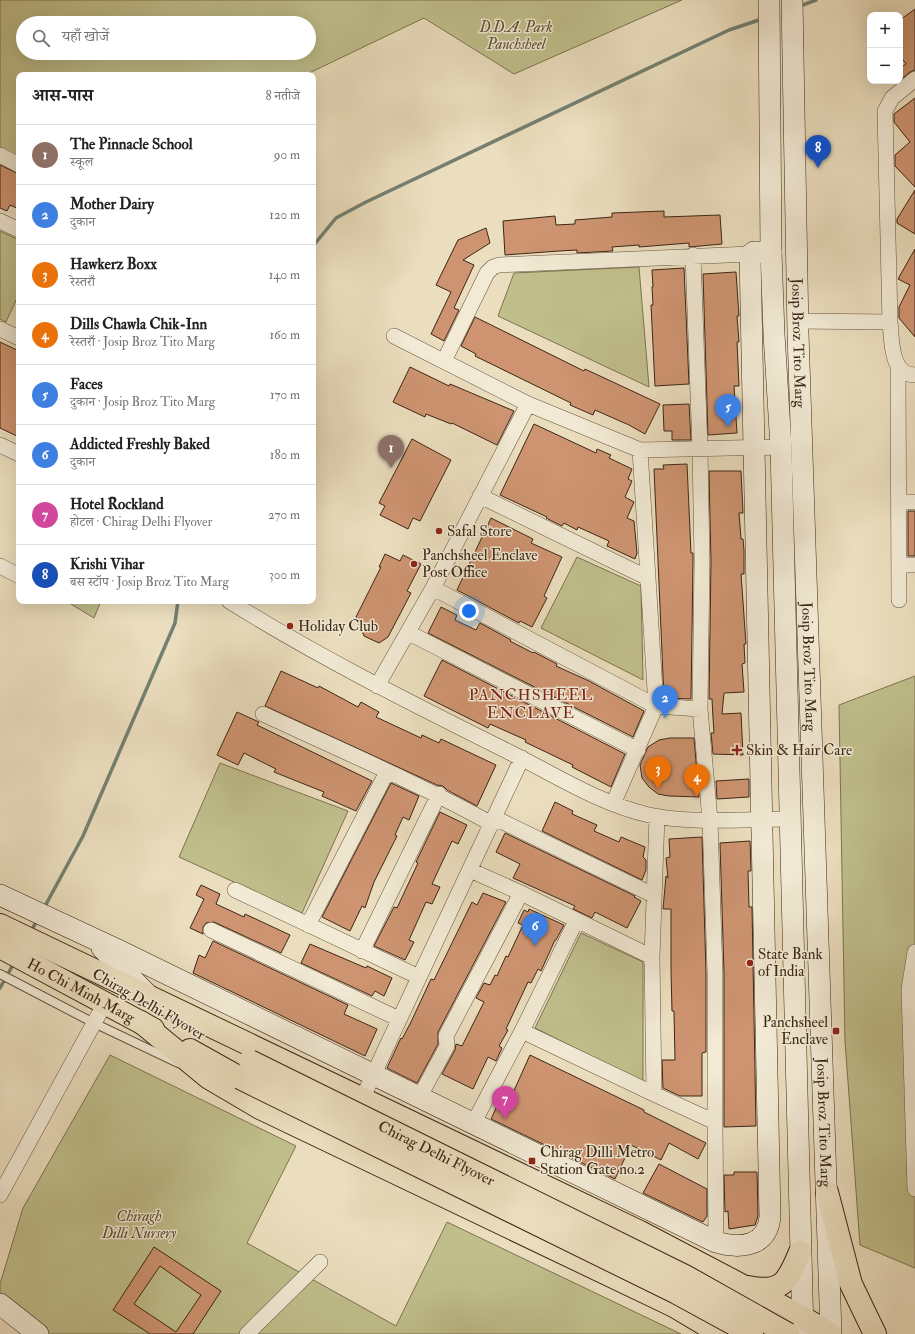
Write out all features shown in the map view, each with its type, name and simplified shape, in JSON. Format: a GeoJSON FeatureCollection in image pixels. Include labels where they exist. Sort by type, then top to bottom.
{"type":"FeatureCollection","features":[{"type":"Feature","properties":{"kind":"main road","name":"Josip Broz Tito Marg"},"geometry":{"type":"LineString","coordinates":[[769,0],[771,252],[774,334],[781,447],[802,1326]]}},
{"type":"Feature","properties":{"kind":"main road","name":"Josip Broz Tito Marg"},"geometry":{"type":"LineString","coordinates":[[792,0],[797,321],[831,1334]]}},
{"type":"Feature","properties":{"kind":"main road"},"geometry":{"type":"LineString","coordinates":[[0,895],[95,941],[120,951],[716,1242],[727,1245],[750,1244],[759,1240],[765,1234],[770,1224],[763,819],[750,254],[771,252]]}},
{"type":"Feature","properties":{"kind":"main road","name":"Ho Chi Minh Marg"},"geometry":{"type":"LineString","coordinates":[[0,925],[87,968]]}},
{"type":"Feature","properties":{"kind":"main road"},"geometry":{"type":"LineString","coordinates":[[95,941],[150,997]]}},
{"type":"Feature","properties":{"kind":"main road","name":"Ho Chi Minh Marg"},"geometry":{"type":"LineString","coordinates":[[0,947],[141,1022]]}},
{"type":"Feature","properties":{"kind":"main road"},"geometry":{"type":"LineString","coordinates":[[87,968],[640,1232],[743,1286],[802,1326],[831,1334]]}},
{"type":"Feature","properties":{"kind":"main road","name":"Chirag Delhi Flyover"},"geometry":{"type":"LineString","coordinates":[[87,968],[245,1070],[677,1293],[752,1334]]}},
{"type":"Feature","properties":{"kind":"main road"},"geometry":{"type":"LineString","coordinates":[[141,1022],[209,1078],[260,1108],[510,1229],[674,1306],[721,1334]]}},
{"type":"Feature","properties":{"kind":"main road","name":"Chirag Delhi Flyover"},"geometry":{"type":"LineString","coordinates":[[141,1022],[685,1276],[788,1334]]}},
{"type":"Feature","properties":{"kind":"main road"},"geometry":{"type":"LineString","coordinates":[[510,1229],[534,1182]]}},
{"type":"Feature","properties":{"kind":"main road"},"geometry":{"type":"LineString","coordinates":[[827,1192],[851,1284],[875,1334]]}},
{"type":"Feature","properties":{"kind":"main road"},"geometry":{"type":"LineString","coordinates":[[743,1286],[764,1290],[778,1286],[789,1278],[800,1252]]}},
{"type":"Feature","properties":{"kind":"main road"},"geometry":{"type":"LineString","coordinates":[[0,1304],[38,1334]]}},
{"type":"Feature","properties":{"kind":"street"},"geometry":{"type":"LineString","coordinates":[[899,600],[898,368],[894,357],[890,322],[886,111],[892,98],[915,79]]}},
{"type":"Feature","properties":{"kind":"street"},"geometry":{"type":"LineString","coordinates":[[0,155],[16,163]]}},
{"type":"Feature","properties":{"kind":"street"},"geometry":{"type":"LineString","coordinates":[[0,221],[16,229]]}},
{"type":"Feature","properties":{"kind":"street"},"geometry":{"type":"LineString","coordinates":[[444,361],[487,272],[492,267],[499,264],[693,255],[750,254]]}},
{"type":"Feature","properties":{"kind":"street"},"geometry":{"type":"LineString","coordinates":[[693,255],[700,450],[700,709],[710,820],[715,973],[716,1242]]}},
{"type":"Feature","properties":{"kind":"street"},"geometry":{"type":"LineString","coordinates":[[797,321],[890,322]]}},
{"type":"Feature","properties":{"kind":"street"},"geometry":{"type":"LineString","coordinates":[[0,329],[16,337]]}},
{"type":"Feature","properties":{"kind":"street"},"geometry":{"type":"LineString","coordinates":[[394,336],[528,404],[640,450],[700,450],[781,447]]}},
{"type":"Feature","properties":{"kind":"street"},"geometry":{"type":"LineString","coordinates":[[898,368],[910,375],[915,375]]}},
{"type":"Feature","properties":{"kind":"street"},"geometry":{"type":"LineString","coordinates":[[377,686],[433,588],[528,404]]}},
{"type":"Feature","properties":{"kind":"street"},"geometry":{"type":"LineString","coordinates":[[0,444],[16,452]]}},
{"type":"Feature","properties":{"kind":"street"},"geometry":{"type":"LineString","coordinates":[[613,804],[656,706],[640,450]]}},
{"type":"Feature","properties":{"kind":"street"},"geometry":{"type":"LineString","coordinates":[[480,496],[648,578]]}},
{"type":"Feature","properties":{"kind":"street"},"geometry":{"type":"LineString","coordinates":[[899,502],[915,502]]}},
{"type":"Feature","properties":{"kind":"street"},"geometry":{"type":"LineString","coordinates":[[899,565],[915,565]]}},
{"type":"Feature","properties":{"kind":"street"},"geometry":{"type":"LineString","coordinates":[[0,566],[16,574]]}},
{"type":"Feature","properties":{"kind":"street"},"geometry":{"type":"LineString","coordinates":[[433,588],[656,706],[700,709]]}},
{"type":"Feature","properties":{"kind":"street"},"geometry":{"type":"LineString","coordinates":[[234,604],[282,634],[377,686],[613,804],[658,816],[710,820],[790,819]]}},
{"type":"Feature","properties":{"kind":"street"},"geometry":{"type":"LineString","coordinates":[[409,632],[638,750]]}},
{"type":"Feature","properties":{"kind":"street"},"geometry":{"type":"LineString","coordinates":[[264,714],[387,772],[439,794],[653,895]]}},
{"type":"Feature","properties":{"kind":"street"},"geometry":{"type":"LineString","coordinates":[[362,1099],[494,821],[522,758]]}},
{"type":"Feature","properties":{"kind":"street"},"geometry":{"type":"LineString","coordinates":[[308,925],[387,772]]}},
{"type":"Feature","properties":{"kind":"street"},"geometry":{"type":"LineString","coordinates":[[362,951],[439,794]]}},
{"type":"Feature","properties":{"kind":"street"},"geometry":{"type":"LineString","coordinates":[[654,1094],[652,957],[653,895],[658,816]]}},
{"type":"Feature","properties":{"kind":"street"},"geometry":{"type":"LineString","coordinates":[[470,870],[521,893],[652,957]]}},
{"type":"Feature","properties":{"kind":"street"},"geometry":{"type":"LineString","coordinates":[[235,890],[419,977]]}},
{"type":"Feature","properties":{"kind":"street"},"geometry":{"type":"LineString","coordinates":[[419,1098],[447,1046],[446,1036],[521,893]]}},
{"type":"Feature","properties":{"kind":"street"},"geometry":{"type":"LineString","coordinates":[[473,1124],[522,1031],[576,921]]}},
{"type":"Feature","properties":{"kind":"street"},"geometry":{"type":"LineString","coordinates":[[211,930],[399,1019]]}},
{"type":"Feature","properties":{"kind":"street"},"geometry":{"type":"LineString","coordinates":[[915,952],[909,989],[915,1189]]}},
{"type":"Feature","properties":{"kind":"street"},"geometry":{"type":"LineString","coordinates":[[0,1196],[105,1003]]}},
{"type":"Feature","properties":{"kind":"street"},"geometry":{"type":"LineString","coordinates":[[522,1031],[715,1122]]}},
{"type":"Feature","properties":{"kind":"street"},"geometry":{"type":"LineString","coordinates":[[247,1334],[320,1262]]}},
{"type":"Feature","properties":{"kind":"lane"},"geometry":{"type":"LineString","coordinates":[[0,974],[94,1023],[209,1078]]}},
{"type":"Feature","properties":{"kind":"green space","name":"D.D.A. Park Panchsheel"},"geometry":{"type":"Polygon","coordinates":[[[0,0],[682,0],[514,74],[424,18],[311,72],[16,72],[16,158],[0,150],[0,0]]]}},
{"type":"Feature","properties":{"kind":"green space"},"geometry":{"type":"Polygon","coordinates":[[[0,231],[16,239],[16,300],[6,322],[0,319],[0,231]]]}},
{"type":"Feature","properties":{"kind":"green space"},"geometry":{"type":"Polygon","coordinates":[[[639,267],[649,387],[498,316],[514,273],[639,267]]]}},
{"type":"Feature","properties":{"kind":"green space"},"geometry":{"type":"Polygon","coordinates":[[[577,557],[641,586],[643,680],[541,628],[577,557]]]}},
{"type":"Feature","properties":{"kind":"green space"},"geometry":{"type":"Polygon","coordinates":[[[71,604],[100,604],[94,618],[71,604]]]}},
{"type":"Feature","properties":{"kind":"green space"},"geometry":{"type":"Polygon","coordinates":[[[915,676],[915,1268],[860,1245],[845,1041],[839,705],[915,676]]]}},
{"type":"Feature","properties":{"kind":"green space"},"geometry":{"type":"Polygon","coordinates":[[[220,763],[348,811],[302,913],[179,857],[220,763]]]}},
{"type":"Feature","properties":{"kind":"green space"},"geometry":{"type":"Polygon","coordinates":[[[581,933],[643,962],[643,1082],[535,1028],[581,933]]]}},
{"type":"Feature","properties":{"kind":"green space","name":"Chiragh Dilli Nursery"},"geometry":{"type":"Polygon","coordinates":[[[110,1055],[296,1146],[247,1243],[396,1326],[447,1222],[681,1334],[47,1334],[0,1299],[0,1284],[23,1208],[110,1055]]]}},
{"type":"Feature","properties":{"kind":"building"},"geometry":{"type":"Polygon","coordinates":[[[915,9],[915,70],[903,78],[903,66],[906,64],[903,60],[903,18],[915,9]]]}},
{"type":"Feature","properties":{"kind":"building"},"geometry":{"type":"Polygon","coordinates":[[[915,98],[915,187],[895,166],[895,155],[910,142],[894,122],[894,114],[915,98]]]}},
{"type":"Feature","properties":{"kind":"building"},"geometry":{"type":"Polygon","coordinates":[[[0,165],[16,173],[16,208],[10,205],[7,211],[0,208],[0,165]]]}},
{"type":"Feature","properties":{"kind":"building"},"geometry":{"type":"Polygon","coordinates":[[[915,190],[915,234],[897,223],[897,219],[915,190]]]}},
{"type":"Feature","properties":{"kind":"building"},"geometry":{"type":"Polygon","coordinates":[[[664,211],[664,217],[720,215],[722,244],[689,247],[689,243],[639,247],[639,245],[612,247],[613,251],[577,253],[577,250],[505,255],[503,221],[555,216],[556,225],[575,224],[575,220],[612,217],[612,213],[664,211]]]}},
{"type":"Feature","properties":{"kind":"building"},"geometry":{"type":"Polygon","coordinates":[[[486,228],[490,243],[463,260],[474,265],[454,308],[459,310],[444,341],[431,334],[451,292],[436,285],[458,240],[486,228]]]}},
{"type":"Feature","properties":{"kind":"building"},"geometry":{"type":"Polygon","coordinates":[[[915,249],[915,337],[899,318],[899,307],[910,285],[898,279],[915,249]]]}},
{"type":"Feature","properties":{"kind":"building"},"geometry":{"type":"Polygon","coordinates":[[[684,268],[689,384],[655,386],[651,305],[653,305],[652,270],[684,268]]]}},
{"type":"Feature","properties":{"kind":"building"},"geometry":{"type":"Polygon","coordinates":[[[736,272],[739,316],[737,316],[739,342],[737,342],[739,386],[734,386],[737,433],[708,435],[703,274],[736,272]]]}},
{"type":"Feature","properties":{"kind":"building"},"geometry":{"type":"Polygon","coordinates":[[[475,317],[584,371],[585,369],[660,404],[645,434],[595,410],[593,415],[570,405],[571,403],[475,356],[476,354],[461,346],[475,317]]]}},
{"type":"Feature","properties":{"kind":"building"},"geometry":{"type":"Polygon","coordinates":[[[0,342],[16,350],[16,436],[0,428],[0,342]]]}},
{"type":"Feature","properties":{"kind":"building"},"geometry":{"type":"Polygon","coordinates":[[[410,367],[449,386],[450,384],[514,411],[497,445],[452,423],[451,424],[426,414],[425,417],[393,402],[410,367]]]}},
{"type":"Feature","properties":{"kind":"building"},"geometry":{"type":"Polygon","coordinates":[[[689,404],[691,440],[672,440],[672,431],[664,431],[663,405],[689,404]]]}},
{"type":"Feature","properties":{"kind":"building"},"geometry":{"type":"Polygon","coordinates":[[[534,424],[596,453],[597,449],[611,455],[609,458],[632,469],[628,479],[632,481],[625,497],[634,502],[627,518],[634,521],[637,553],[635,559],[607,546],[609,541],[578,527],[577,530],[564,523],[562,526],[546,518],[547,517],[500,495],[534,424]]]}},
{"type":"Feature","properties":{"kind":"building"},"geometry":{"type":"Polygon","coordinates":[[[412,439],[451,460],[420,521],[413,518],[408,529],[380,515],[385,506],[379,503],[412,439]]]}},
{"type":"Feature","properties":{"kind":"building"},"geometry":{"type":"Polygon","coordinates":[[[687,464],[691,553],[693,553],[691,699],[664,698],[654,469],[664,469],[663,465],[687,464]]]}},
{"type":"Feature","properties":{"kind":"building"},"geometry":{"type":"Polygon","coordinates":[[[709,471],[741,471],[743,513],[739,513],[741,539],[743,539],[744,550],[744,574],[741,574],[746,644],[744,644],[745,663],[742,664],[744,692],[724,693],[722,714],[741,713],[743,755],[713,754],[711,733],[714,733],[712,699],[709,699],[711,561],[709,471]]]}},
{"type":"Feature","properties":{"kind":"building"},"geometry":{"type":"Polygon","coordinates":[[[908,511],[915,511],[915,556],[908,556],[908,511]]]}},
{"type":"Feature","properties":{"kind":"building"},"geometry":{"type":"Polygon","coordinates":[[[491,518],[533,539],[531,543],[562,557],[544,596],[547,598],[532,627],[520,621],[519,623],[457,590],[491,518]]]}},
{"type":"Feature","properties":{"kind":"building"},"geometry":{"type":"Polygon","coordinates":[[[385,554],[400,561],[403,555],[421,564],[407,591],[411,593],[388,637],[379,643],[364,636],[356,617],[381,567],[379,567],[385,554]]]}},
{"type":"Feature","properties":{"kind":"building"},"geometry":{"type":"Polygon","coordinates":[[[441,607],[457,615],[455,620],[476,630],[480,623],[511,640],[510,641],[557,664],[556,666],[589,681],[644,711],[633,737],[428,633],[441,607]]]}},
{"type":"Feature","properties":{"kind":"building"},"geometry":{"type":"Polygon","coordinates":[[[442,660],[625,754],[611,787],[572,767],[573,765],[525,742],[526,740],[490,724],[488,728],[424,696],[442,660]]]}},
{"type":"Feature","properties":{"kind":"building"},"geometry":{"type":"Polygon","coordinates":[[[281,671],[318,688],[319,686],[358,707],[361,702],[379,712],[376,717],[421,738],[422,735],[439,743],[441,739],[496,765],[477,806],[447,790],[443,786],[437,785],[265,706],[281,671]]]}},
{"type":"Feature","properties":{"kind":"building"},"geometry":{"type":"Polygon","coordinates":[[[237,712],[259,722],[257,725],[372,781],[356,811],[322,796],[324,792],[274,772],[276,769],[244,753],[238,765],[217,755],[237,712]]]}},
{"type":"Feature","properties":{"kind":"building"},"geometry":{"type":"Polygon","coordinates":[[[670,738],[694,738],[699,797],[658,794],[649,787],[642,778],[640,765],[648,747],[659,740],[670,738]]]}},
{"type":"Feature","properties":{"kind":"building"},"geometry":{"type":"Polygon","coordinates":[[[749,779],[749,797],[717,799],[716,781],[749,779]]]}},
{"type":"Feature","properties":{"kind":"building"},"geometry":{"type":"Polygon","coordinates":[[[391,783],[419,796],[409,820],[403,817],[395,835],[397,836],[374,882],[365,908],[362,906],[350,931],[322,917],[391,783]]]}},
{"type":"Feature","properties":{"kind":"building"},"geometry":{"type":"Polygon","coordinates":[[[555,802],[573,811],[572,814],[597,825],[594,831],[619,842],[621,837],[645,847],[643,857],[646,860],[646,870],[642,880],[542,831],[555,802]]]}},
{"type":"Feature","properties":{"kind":"building"},"geometry":{"type":"Polygon","coordinates":[[[440,812],[467,825],[458,844],[452,841],[432,884],[440,887],[432,904],[426,902],[409,940],[414,942],[405,960],[374,946],[394,907],[397,908],[418,863],[416,862],[440,812]]]}},
{"type":"Feature","properties":{"kind":"building"},"geometry":{"type":"Polygon","coordinates":[[[505,833],[635,896],[634,897],[641,901],[627,928],[595,912],[592,918],[573,909],[575,906],[513,878],[520,864],[496,852],[505,833]]]}},
{"type":"Feature","properties":{"kind":"building"},"geometry":{"type":"Polygon","coordinates":[[[702,837],[706,973],[706,1052],[702,1053],[702,1096],[680,1096],[663,1088],[662,1060],[675,1060],[674,1011],[672,1011],[671,909],[663,909],[666,876],[668,878],[666,858],[670,857],[669,839],[702,837]]]}},
{"type":"Feature","properties":{"kind":"building"},"geometry":{"type":"Polygon","coordinates":[[[750,841],[751,871],[748,871],[749,907],[752,907],[756,1126],[724,1127],[724,973],[720,843],[750,841]]]}},
{"type":"Feature","properties":{"kind":"building"},"geometry":{"type":"Polygon","coordinates":[[[201,885],[220,894],[216,904],[244,917],[245,914],[290,935],[281,953],[214,922],[206,923],[203,927],[203,934],[190,928],[204,899],[196,895],[201,885]]]}},
{"type":"Feature","properties":{"kind":"building"},"geometry":{"type":"Polygon","coordinates":[[[483,893],[506,902],[438,1032],[438,1044],[417,1083],[387,1068],[431,979],[434,980],[472,902],[477,905],[483,893]]]}},
{"type":"Feature","properties":{"kind":"building"},"geometry":{"type":"Polygon","coordinates":[[[529,909],[564,925],[555,940],[541,971],[538,969],[531,983],[528,982],[506,1029],[508,1030],[499,1046],[502,1048],[496,1061],[488,1057],[473,1089],[442,1074],[455,1050],[456,1044],[462,1046],[484,1002],[476,998],[484,983],[490,985],[495,975],[497,976],[523,925],[518,923],[524,910],[528,912],[529,909]]]}},
{"type":"Feature","properties":{"kind":"building"},"geometry":{"type":"Polygon","coordinates":[[[213,941],[348,1005],[344,1014],[377,1029],[365,1056],[193,973],[199,955],[205,958],[213,941]]]}},
{"type":"Feature","properties":{"kind":"building"},"geometry":{"type":"Polygon","coordinates":[[[310,944],[366,968],[367,966],[392,978],[384,996],[375,991],[372,996],[301,963],[310,944]]]}},
{"type":"Feature","properties":{"kind":"building"},"geometry":{"type":"Polygon","coordinates":[[[530,1055],[644,1110],[644,1112],[706,1143],[698,1159],[669,1143],[661,1160],[631,1145],[615,1179],[491,1119],[504,1091],[512,1095],[530,1055]]]}},
{"type":"Feature","properties":{"kind":"building"},"geometry":{"type":"Polygon","coordinates":[[[659,1164],[707,1189],[707,1216],[703,1222],[643,1193],[659,1164]]]}},
{"type":"Feature","properties":{"kind":"building"},"geometry":{"type":"Polygon","coordinates":[[[734,1172],[757,1172],[758,1216],[755,1225],[729,1229],[728,1211],[725,1212],[724,1175],[734,1175],[734,1172]]]}},
{"type":"Feature","properties":{"kind":"building"},"geometry":{"type":"Polygon","coordinates":[[[154,1247],[221,1291],[193,1334],[150,1334],[113,1310],[154,1247]],[[160,1266],[134,1304],[176,1332],[201,1295],[160,1266]]]}},
{"type":"Feature","properties":{"kind":"waterway"},"geometry":{"type":"LineString","coordinates":[[800,6],[816,0]]}},
{"type":"Feature","properties":{"kind":"waterway"},"geometry":{"type":"LineString","coordinates":[[316,242],[336,218],[366,202],[729,30],[762,19]]}},
{"type":"Feature","properties":{"kind":"waterway"},"geometry":{"type":"LineString","coordinates":[[44,908],[83,836],[175,623],[178,604]]}},
{"type":"Feature","properties":{"kind":"waterway"},"geometry":{"type":"LineString","coordinates":[[31,931],[38,919]]}},
{"type":"Feature","properties":{"kind":"waterway"},"geometry":{"type":"LineString","coordinates":[[0,988],[14,963]]}},
{"type":"Feature","properties":{"kind":"place","name":"Krishi Vihar"},"geometry":{"type":"Point","coordinates":[818,168]}},
{"type":"Feature","properties":{"kind":"place","name":"Faces"},"geometry":{"type":"Point","coordinates":[728,427]}},
{"type":"Feature","properties":{"kind":"place","name":"The Pinnacle School"},"geometry":{"type":"Point","coordinates":[391,468]}},
{"type":"Feature","properties":{"kind":"place","name":"Safal Store"},"geometry":{"type":"Point","coordinates":[439,531]}},
{"type":"Feature","properties":{"kind":"place","name":"Panchsheel Enclave Post Office"},"geometry":{"type":"Point","coordinates":[414,564]}},
{"type":"Feature","properties":{"kind":"place","name":"Holiday Club"},"geometry":{"type":"Point","coordinates":[290,626]}},
{"type":"Feature","properties":{"kind":"place","name":"Mother Dairy"},"geometry":{"type":"Point","coordinates":[665,718]}},
{"type":"Feature","properties":{"kind":"place","name":"Skin & Hair Care"},"geometry":{"type":"Point","coordinates":[737,750]}},
{"type":"Feature","properties":{"kind":"place","name":"Hawkerz Boxx"},"geometry":{"type":"Point","coordinates":[658,789]}},
{"type":"Feature","properties":{"kind":"place","name":"Dills Chawla Chik-Inn"},"geometry":{"type":"Point","coordinates":[697,797]}},
{"type":"Feature","properties":{"kind":"place","name":"Addicted Freshly Baked"},"geometry":{"type":"Point","coordinates":[535,946]}},
{"type":"Feature","properties":{"kind":"place","name":"State Bank of India"},"geometry":{"type":"Point","coordinates":[750,963]}},
{"type":"Feature","properties":{"kind":"place","name":"Panchsheel Enclave"},"geometry":{"type":"Point","coordinates":[836,1031]}},
{"type":"Feature","properties":{"kind":"place","name":"Hotel Rockland"},"geometry":{"type":"Point","coordinates":[505,1119]}},
{"type":"Feature","properties":{"kind":"place","name":"Chirag Dilli Metro Station Gate no.2"},"geometry":{"type":"Point","coordinates":[532,1161]}},
{"type":"Feature","properties":{"kind":"district","name":"PANCHSHEEL ENCLAVE"},"geometry":{"type":"Point","coordinates":[531,703]}}]}
